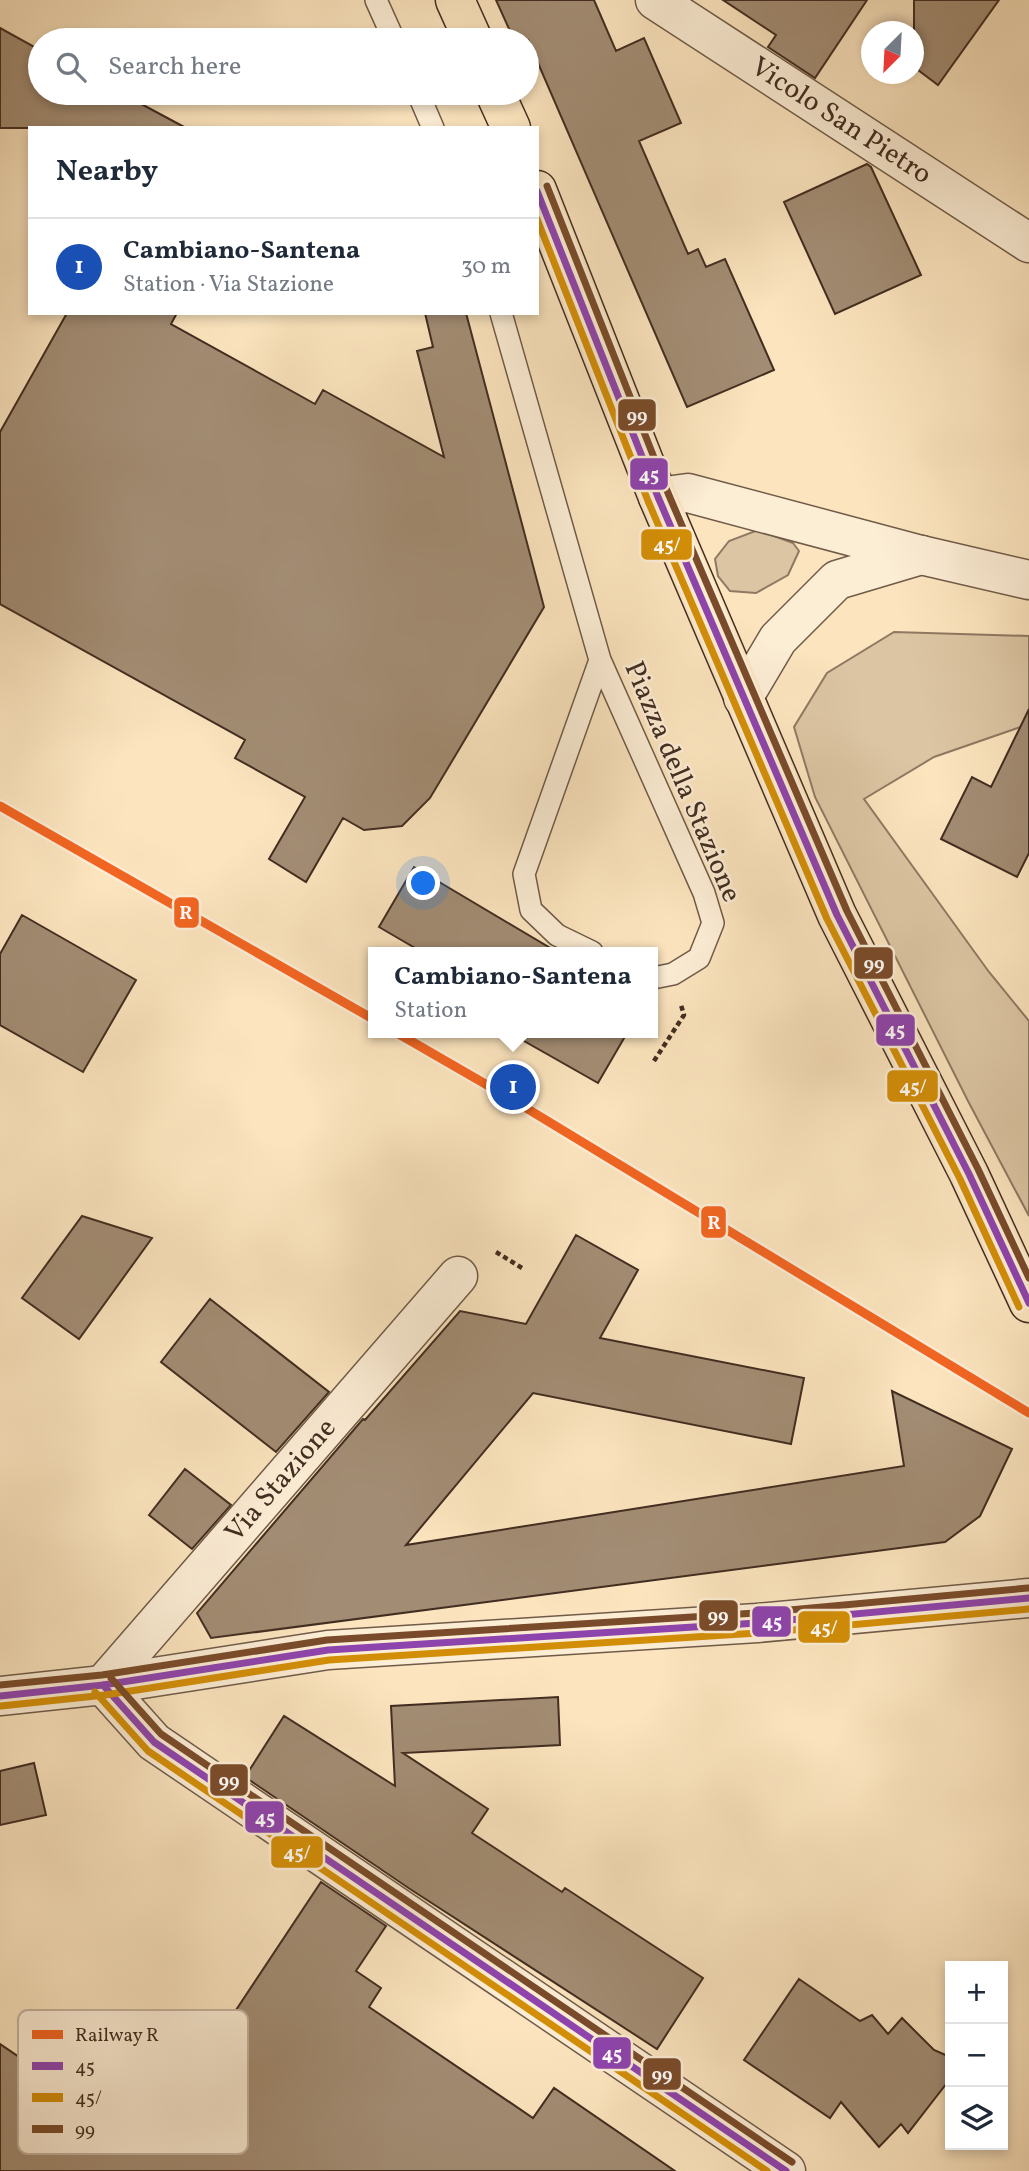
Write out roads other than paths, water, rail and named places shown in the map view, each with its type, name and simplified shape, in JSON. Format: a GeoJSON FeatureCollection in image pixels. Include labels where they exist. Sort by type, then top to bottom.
{"type":"FeatureCollection","features":[{"type":"Feature","properties":{"kind":"main road"},"geometry":{"type":"LineString","coordinates":[[455,0],[467,28]]}},
{"type":"Feature","properties":{"kind":"main road"},"geometry":{"type":"LineString","coordinates":[[500,105],[510,126]]}},
{"type":"Feature","properties":{"kind":"main road"},"geometry":{"type":"LineString","coordinates":[[539,195],[657,496],[837,915],[969,1174],[1029,1303]]}},
{"type":"Feature","properties":{"kind":"street","name":"Vicolo San Pietro"},"geometry":{"type":"LineString","coordinates":[[655,0],[1029,243]]}},
{"type":"Feature","properties":{"kind":"street"},"geometry":{"type":"LineString","coordinates":[[657,496],[688,493],[921,555],[1029,580]]}},
{"type":"Feature","properties":{"kind":"street"},"geometry":{"type":"LineString","coordinates":[[743,698],[778,639],[836,580],[921,555]]}},
{"type":"Feature","properties":{"kind":"street","name":"Via Stazione"},"geometry":{"type":"LineString","coordinates":[[103,1685],[458,1276]]}},
{"type":"Feature","properties":{"kind":"street"},"geometry":{"type":"LineString","coordinates":[[0,1696],[103,1685],[328,1650],[757,1623],[1029,1598]]}},
{"type":"Feature","properties":{"kind":"street"},"geometry":{"type":"LineString","coordinates":[[103,1685],[154,1742],[786,2171]]}},
{"type":"Feature","properties":{"kind":"lane"},"geometry":{"type":"LineString","coordinates":[[376,0],[389,28]]}},
{"type":"Feature","properties":{"kind":"lane"},"geometry":{"type":"LineString","coordinates":[[423,105],[432,126]]}},
{"type":"Feature","properties":{"kind":"lane","name":"Piazza della Stazione"},"geometry":{"type":"LineString","coordinates":[[502,315],[600,660],[704,893],[712,923],[699,958],[673,974],[658,977]]}},
{"type":"Feature","properties":{"kind":"lane","name":"Piazza della Stazione"},"geometry":{"type":"LineString","coordinates":[[582,947],[557,934],[531,910],[524,874],[600,660]]}},
{"type":"Feature","properties":{"kind":"rail line","name":"R"},"geometry":{"type":"LineString","coordinates":[[0,806],[368,1016]]}},
{"type":"Feature","properties":{"kind":"rail line","name":"R"},"geometry":{"type":"LineString","coordinates":[[406,1038],[508,1097],[1029,1413]]}},
{"type":"Feature","properties":{"kind":"place","name":"Cambiano-Santena"},"geometry":{"type":"Point","coordinates":[513,1087]}}]}
